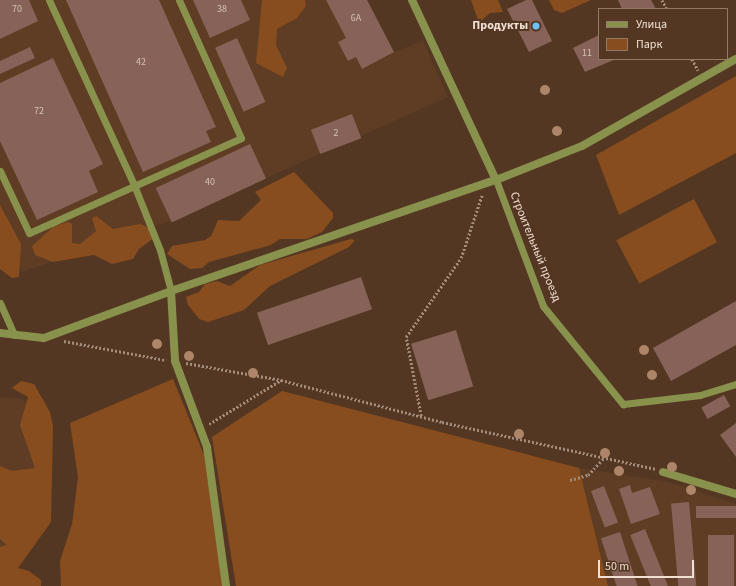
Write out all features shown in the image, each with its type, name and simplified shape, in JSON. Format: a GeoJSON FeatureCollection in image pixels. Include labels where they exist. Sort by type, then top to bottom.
{"type":"FeatureCollection","features":[{"type":"Feature","properties":{"kind":"street","name":"Строительный проезд"},"geometry":{"type":"LineString","coordinates":[[412,0],[496,180]]}},
{"type":"Feature","properties":{"kind":"street"},"geometry":{"type":"LineString","coordinates":[[0,333],[44,338],[171,291],[496,180],[582,146],[736,59]]}},
{"type":"Feature","properties":{"kind":"street"},"geometry":{"type":"LineString","coordinates":[[171,291],[175,361],[207,447],[226,586]]}},
{"type":"Feature","properties":{"kind":"street"},"geometry":{"type":"LineString","coordinates":[[663,472],[736,494]]}},
{"type":"Feature","properties":{"kind":"lane"},"geometry":{"type":"LineString","coordinates":[[49,0],[134,185],[160,250],[171,291]]}},
{"type":"Feature","properties":{"kind":"lane"},"geometry":{"type":"LineString","coordinates":[[0,171],[30,233],[241,138],[179,0]]}},
{"type":"Feature","properties":{"kind":"lane","name":"Строительный проезд"},"geometry":{"type":"LineString","coordinates":[[496,180],[544,306],[623,404],[700,395],[736,384]]}},
{"type":"Feature","properties":{"kind":"lane"},"geometry":{"type":"LineString","coordinates":[[0,303],[14,334]]}},
{"type":"Feature","properties":{"kind":"path"},"geometry":{"type":"LineString","coordinates":[[421,416],[406,337],[423,309],[443,289],[461,258],[487,183]]}},
{"type":"Feature","properties":{"kind":"path"},"geometry":{"type":"LineString","coordinates":[[44,338],[282,380],[421,416],[604,457],[663,472]]}},
{"type":"Feature","properties":{"kind":"path"},"geometry":{"type":"LineString","coordinates":[[202,432],[212,420],[282,380]]}},
{"type":"Feature","properties":{"kind":"path"},"geometry":{"type":"LineString","coordinates":[[570,480],[588,475],[604,457]]}},
{"type":"Feature","properties":{"kind":"shaded area"},"geometry":{"type":"Polygon","coordinates":[[[0,0],[367,0],[394,52],[423,41],[448,97],[170,221],[22,272],[0,223],[0,0]]]}},
{"type":"Feature","properties":{"kind":"shaded area"},"geometry":{"type":"Polygon","coordinates":[[[0,397],[22,399],[53,426],[51,522],[6,586],[0,586],[0,397]]]}},
{"type":"Feature","properties":{"kind":"shaded area"},"geometry":{"type":"Polygon","coordinates":[[[579,468],[669,482],[736,504],[736,586],[608,586],[579,468]]]}},
{"type":"Feature","properties":{"kind":"green space"},"geometry":{"type":"Polygon","coordinates":[[[262,0],[305,0],[306,6],[297,18],[277,29],[276,45],[287,68],[283,77],[256,63],[262,0]]]}},
{"type":"Feature","properties":{"kind":"green space"},"geometry":{"type":"Polygon","coordinates":[[[471,0],[498,0],[503,12],[490,13],[479,23],[471,0]]]}},
{"type":"Feature","properties":{"kind":"green space"},"geometry":{"type":"Polygon","coordinates":[[[549,0],[591,0],[562,13],[554,10],[549,0]]]}},
{"type":"Feature","properties":{"kind":"green space"},"geometry":{"type":"Polygon","coordinates":[[[736,76],[736,153],[619,215],[596,155],[736,76]]]}},
{"type":"Feature","properties":{"kind":"green space"},"geometry":{"type":"Polygon","coordinates":[[[294,172],[333,213],[333,218],[322,232],[307,239],[280,239],[271,245],[209,262],[202,268],[190,269],[167,254],[172,246],[205,240],[211,236],[218,220],[239,221],[261,200],[255,192],[294,172]]]}},
{"type":"Feature","properties":{"kind":"green space"},"geometry":{"type":"Polygon","coordinates":[[[694,199],[717,242],[639,284],[616,240],[694,199]]]}},
{"type":"Feature","properties":{"kind":"green space"},"geometry":{"type":"Polygon","coordinates":[[[0,205],[21,244],[19,277],[12,278],[0,269],[0,205]]]}},
{"type":"Feature","properties":{"kind":"green space"},"geometry":{"type":"Polygon","coordinates":[[[96,216],[113,229],[140,224],[156,231],[158,235],[139,249],[133,259],[112,264],[94,255],[53,262],[35,255],[32,246],[54,226],[68,222],[72,224],[72,243],[80,244],[96,231],[92,218],[96,216]]]}},
{"type":"Feature","properties":{"kind":"green space"},"geometry":{"type":"Polygon","coordinates":[[[351,239],[355,240],[349,247],[270,286],[244,310],[208,322],[199,319],[188,305],[186,297],[199,292],[205,284],[217,281],[230,286],[260,265],[351,239]]]}},
{"type":"Feature","properties":{"kind":"green space"},"geometry":{"type":"Polygon","coordinates":[[[173,379],[204,455],[223,586],[61,586],[60,561],[72,524],[78,477],[70,423],[173,379]]]}},
{"type":"Feature","properties":{"kind":"green space"},"geometry":{"type":"Polygon","coordinates":[[[21,381],[34,384],[50,412],[53,426],[51,522],[18,568],[29,571],[41,580],[41,586],[0,586],[0,547],[7,545],[0,539],[0,466],[12,471],[35,468],[20,425],[28,397],[12,388],[21,381]]]}},
{"type":"Feature","properties":{"kind":"green space"},"geometry":{"type":"Polygon","coordinates":[[[282,391],[579,468],[608,586],[236,586],[212,437],[282,391]]]}},
{"type":"Feature","properties":{"kind":"building"},"geometry":{"type":"Polygon","coordinates":[[[0,0],[29,0],[38,21],[0,39],[0,0]]]}},
{"type":"Feature","properties":{"kind":"building"},"geometry":{"type":"Polygon","coordinates":[[[66,0],[159,0],[216,127],[206,131],[211,142],[143,172],[66,0]]]}},
{"type":"Feature","properties":{"kind":"building"},"geometry":{"type":"Polygon","coordinates":[[[193,0],[241,0],[250,20],[210,38],[193,0]]]}},
{"type":"Feature","properties":{"kind":"building"},"geometry":{"type":"Polygon","coordinates":[[[326,0],[367,0],[394,52],[362,69],[356,57],[348,61],[338,42],[346,38],[326,0]]]}},
{"type":"Feature","properties":{"kind":"building"},"geometry":{"type":"Polygon","coordinates":[[[526,0],[532,0],[552,41],[529,52],[507,9],[526,0]]]}},
{"type":"Feature","properties":{"kind":"building"},"geometry":{"type":"Polygon","coordinates":[[[618,0],[651,0],[655,8],[622,8],[618,0]]]}},
{"type":"Feature","properties":{"kind":"building"},"geometry":{"type":"Polygon","coordinates":[[[598,36],[598,60],[614,60],[585,72],[573,48],[598,36]]]}},
{"type":"Feature","properties":{"kind":"building"},"geometry":{"type":"Polygon","coordinates":[[[237,38],[265,102],[244,112],[215,48],[237,38]]]}},
{"type":"Feature","properties":{"kind":"building"},"geometry":{"type":"Polygon","coordinates":[[[30,47],[35,58],[0,74],[0,61],[30,47]]]}},
{"type":"Feature","properties":{"kind":"building"},"geometry":{"type":"Polygon","coordinates":[[[53,58],[103,164],[89,171],[98,192],[37,220],[0,141],[0,83],[53,58]]]}},
{"type":"Feature","properties":{"kind":"building"},"geometry":{"type":"Polygon","coordinates":[[[352,114],[361,138],[320,154],[311,130],[352,114]]]}},
{"type":"Feature","properties":{"kind":"building"},"geometry":{"type":"Polygon","coordinates":[[[250,144],[266,178],[172,222],[156,188],[250,144]]]}},
{"type":"Feature","properties":{"kind":"building"},"geometry":{"type":"Polygon","coordinates":[[[361,277],[372,309],[268,345],[257,313],[361,277]]]}},
{"type":"Feature","properties":{"kind":"building"},"geometry":{"type":"Polygon","coordinates":[[[736,301],[736,345],[671,381],[653,348],[736,301]]]}},
{"type":"Feature","properties":{"kind":"building"},"geometry":{"type":"Polygon","coordinates":[[[456,330],[473,386],[428,400],[411,344],[456,330]]]}},
{"type":"Feature","properties":{"kind":"building"},"geometry":{"type":"Polygon","coordinates":[[[724,395],[730,406],[708,419],[701,408],[724,395]]]}},
{"type":"Feature","properties":{"kind":"building"},"geometry":{"type":"Polygon","coordinates":[[[736,423],[736,457],[720,435],[736,423]]]}},
{"type":"Feature","properties":{"kind":"building"},"geometry":{"type":"Polygon","coordinates":[[[630,485],[632,493],[650,487],[660,514],[631,524],[619,489],[630,485]]]}},
{"type":"Feature","properties":{"kind":"building"},"geometry":{"type":"Polygon","coordinates":[[[604,486],[618,522],[605,527],[591,491],[604,486]]]}},
{"type":"Feature","properties":{"kind":"building"},"geometry":{"type":"Polygon","coordinates":[[[689,502],[696,586],[678,586],[671,504],[689,502]]]}},
{"type":"Feature","properties":{"kind":"building"},"geometry":{"type":"Polygon","coordinates":[[[696,506],[736,506],[736,518],[696,518],[696,506]]]}},
{"type":"Feature","properties":{"kind":"building"},"geometry":{"type":"Polygon","coordinates":[[[645,529],[668,586],[651,586],[630,535],[645,529]]]}},
{"type":"Feature","properties":{"kind":"building"},"geometry":{"type":"Polygon","coordinates":[[[620,532],[638,586],[617,586],[601,538],[620,532]]]}},
{"type":"Feature","properties":{"kind":"building"},"geometry":{"type":"Polygon","coordinates":[[[708,535],[734,535],[734,586],[708,586],[708,535]]]}},
{"type":"Feature","properties":{"kind":"place","name":"Продукты"},"geometry":{"type":"Point","coordinates":[536,26]}}]}
